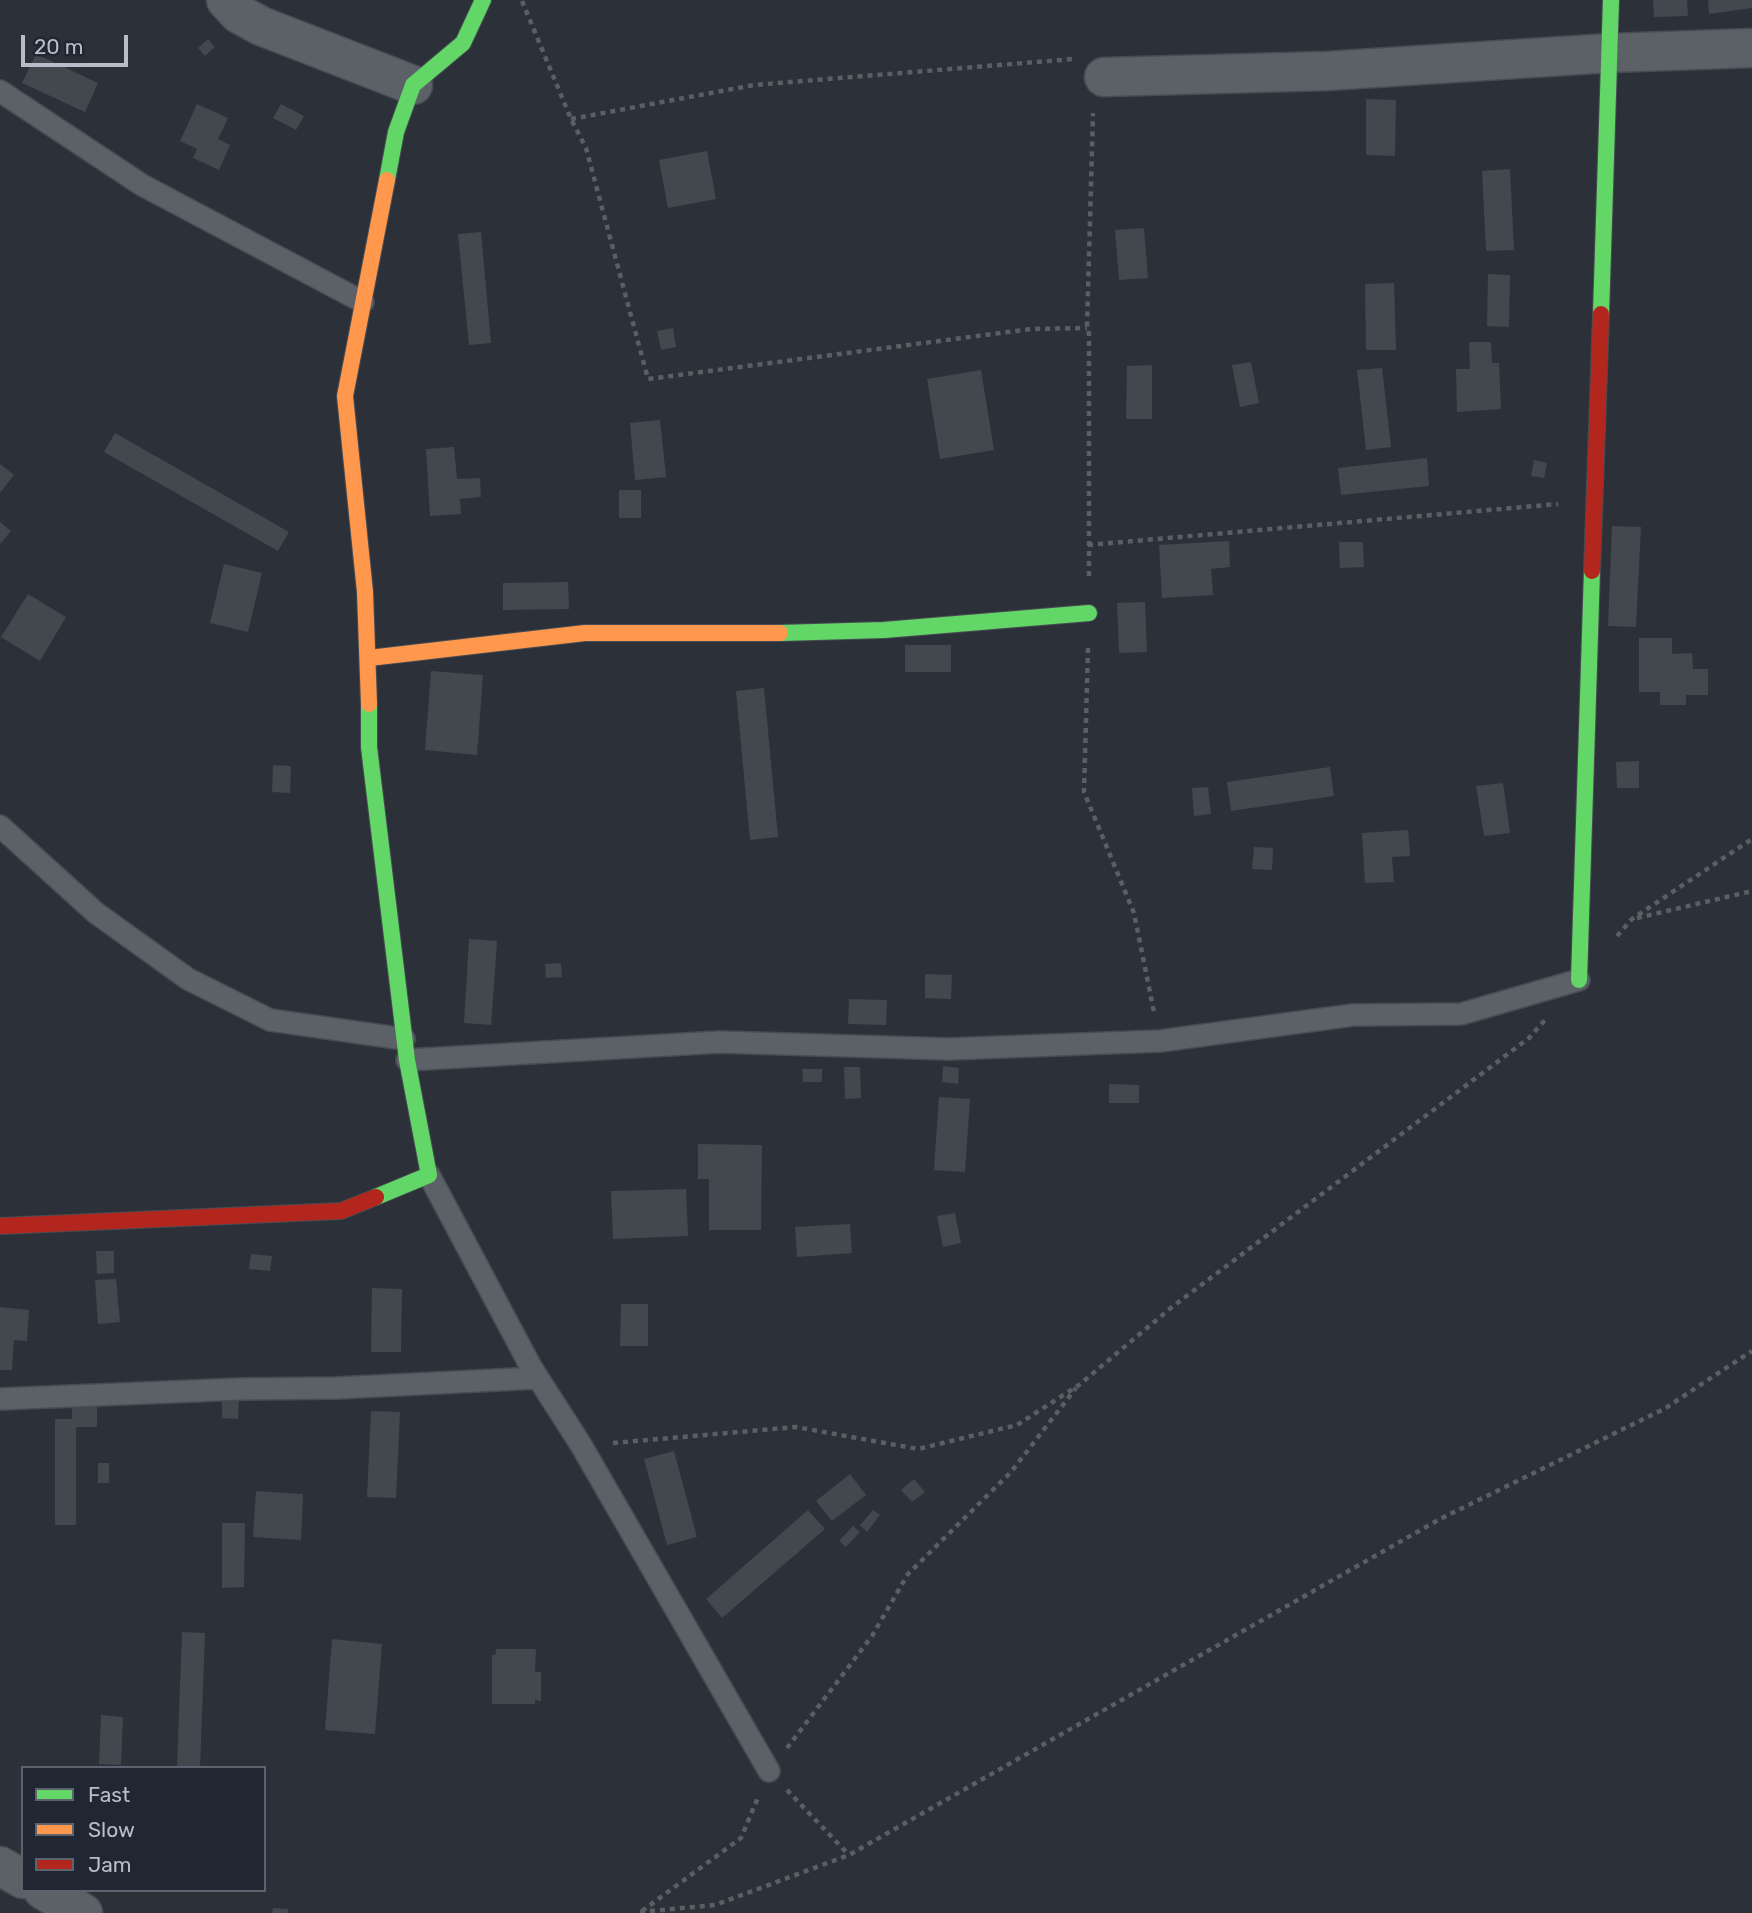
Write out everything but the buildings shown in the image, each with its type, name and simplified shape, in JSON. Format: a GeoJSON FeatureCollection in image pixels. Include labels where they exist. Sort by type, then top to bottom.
{"type":"FeatureCollection","features":[{"type":"Feature","properties":{"kind":"street"},"geometry":{"type":"LineString","coordinates":[[226,0],[239,14],[261,26],[413,85]]}},
{"type":"Feature","properties":{"kind":"street"},"geometry":{"type":"LineString","coordinates":[[0,1226],[341,1211],[429,1175],[406,1049],[369,747],[369,658],[365,592],[345,396],[396,132],[413,85],[463,43],[483,0]]}},
{"type":"Feature","properties":{"kind":"street"},"geometry":{"type":"LineString","coordinates":[[1578,981],[1611,0]]}},
{"type":"Feature","properties":{"kind":"street"},"geometry":{"type":"LineString","coordinates":[[1104,77],[1327,71],[1611,53],[1752,48]]}},
{"type":"Feature","properties":{"kind":"street"},"geometry":{"type":"LineString","coordinates":[[369,658],[585,633],[722,634],[884,630],[1089,613]]}},
{"type":"Feature","properties":{"kind":"street"},"geometry":{"type":"LineString","coordinates":[[0,1866],[21,1878]]}},
{"type":"Feature","properties":{"kind":"street"},"geometry":{"type":"LineString","coordinates":[[46,1892],[83,1913]]}},
{"type":"Feature","properties":{"kind":"lane"},"geometry":{"type":"LineString","coordinates":[[3,101],[142,185],[363,302]]}},
{"type":"Feature","properties":{"kind":"lane"},"geometry":{"type":"LineString","coordinates":[[0,826],[96,913],[188,979],[270,1020],[406,1049],[720,1042],[949,1049],[1160,1041],[1353,1014],[1461,1014],[1578,981]]}},
{"type":"Feature","properties":{"kind":"lane"},"geometry":{"type":"LineString","coordinates":[[429,1175],[537,1378],[580,1445],[769,1771]]}},
{"type":"Feature","properties":{"kind":"lane"},"geometry":{"type":"LineString","coordinates":[[0,1399],[241,1389],[337,1388],[537,1378]]}},
{"type":"Feature","properties":{"kind":"path"},"geometry":{"type":"LineString","coordinates":[[521,0],[586,148],[648,379],[1031,329],[1087,328]]}},
{"type":"Feature","properties":{"kind":"path"},"geometry":{"type":"LineString","coordinates":[[571,119],[754,85],[1060,60],[1074,59],[1104,77],[1093,94],[1087,328],[1089,613],[1084,792],[1134,913],[1160,1041]]}},
{"type":"Feature","properties":{"kind":"path"},"geometry":{"type":"LineString","coordinates":[[1088,545],[1577,503],[1594,524]]}},
{"type":"Feature","properties":{"kind":"path"},"geometry":{"type":"LineString","coordinates":[[580,1445],[796,1427],[918,1449],[1017,1425],[1079,1385],[1183,1298],[1529,1038],[1632,919],[1752,839]]}},
{"type":"Feature","properties":{"kind":"path"},"geometry":{"type":"LineString","coordinates":[[1632,919],[1752,891]]}},
{"type":"Feature","properties":{"kind":"path"},"geometry":{"type":"LineString","coordinates":[[639,1912],[715,1905],[849,1855],[1440,1519],[1664,1409],[1752,1351]]}},
{"type":"Feature","properties":{"kind":"path"},"geometry":{"type":"LineString","coordinates":[[639,1912],[741,1838],[769,1771],[872,1636],[908,1574],[1011,1472],[1079,1385]]}},
{"type":"Feature","properties":{"kind":"path"},"geometry":{"type":"LineString","coordinates":[[769,1771],[849,1855]]}},
{"type":"Feature","properties":{"kind":"traffic: fast"},"geometry":{"type":"LineString","coordinates":[[387,180],[396,132],[413,85],[463,43],[483,0]]}},
{"type":"Feature","properties":{"kind":"traffic: fast"},"geometry":{"type":"LineString","coordinates":[[1601,314],[1611,0]]}},
{"type":"Feature","properties":{"kind":"traffic: fast"},"geometry":{"type":"LineString","coordinates":[[1579,980],[1592,571]]}},
{"type":"Feature","properties":{"kind":"traffic: fast"},"geometry":{"type":"LineString","coordinates":[[780,633],[884,630],[1089,613]]}},
{"type":"Feature","properties":{"kind":"traffic: fast"},"geometry":{"type":"LineString","coordinates":[[369,704],[369,747],[407,1060],[429,1175],[376,1197]]}},
{"type":"Feature","properties":{"kind":"traffic: slow"},"geometry":{"type":"LineString","coordinates":[[369,704],[365,592],[345,396],[387,180]]}},
{"type":"Feature","properties":{"kind":"traffic: slow"},"geometry":{"type":"LineString","coordinates":[[369,658],[585,633],[780,633]]}},
{"type":"Feature","properties":{"kind":"traffic: jam"},"geometry":{"type":"LineString","coordinates":[[1592,571],[1601,314]]}},
{"type":"Feature","properties":{"kind":"traffic: jam"},"geometry":{"type":"LineString","coordinates":[[0,1226],[341,1211],[376,1197]]}}]}
